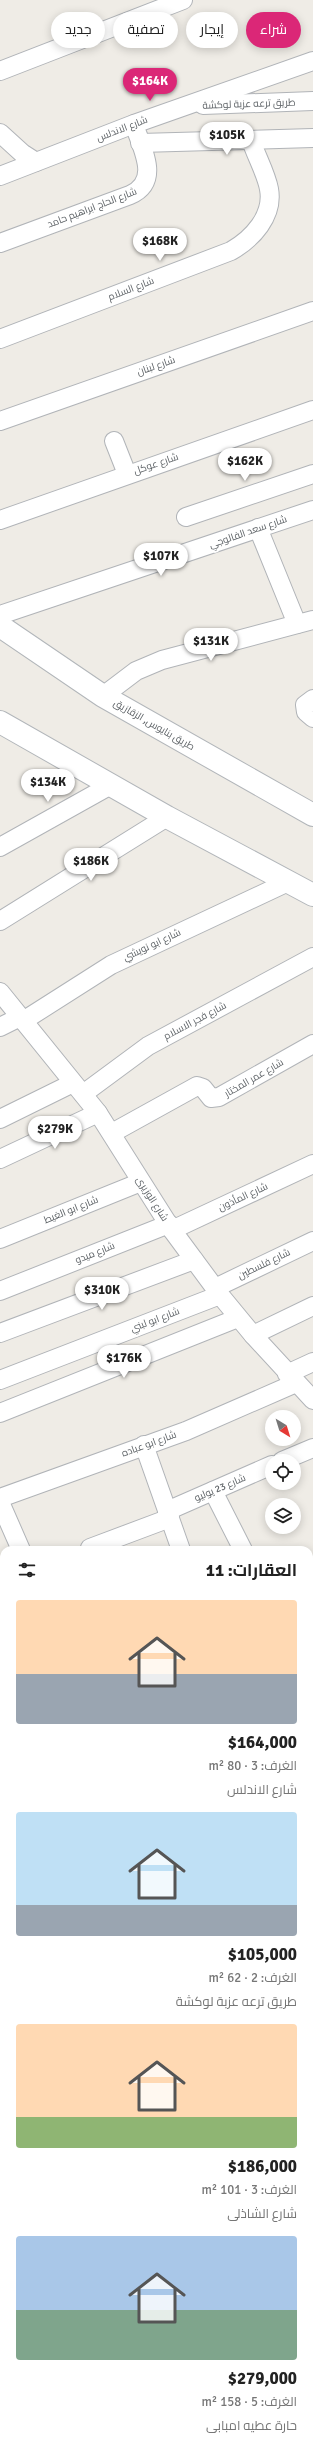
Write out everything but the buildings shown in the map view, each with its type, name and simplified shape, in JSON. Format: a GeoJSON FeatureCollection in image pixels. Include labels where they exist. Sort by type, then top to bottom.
{"type":"FeatureCollection","features":[{"type":"Feature","properties":{"kind":"main road","name":"طريق بنايوس, الزقازيق"},"geometry":{"type":"LineString","coordinates":[[0,626],[104,696],[313,815]]}},
{"type":"Feature","properties":{"kind":"main road"},"geometry":{"type":"LineString","coordinates":[[0,722],[167,817],[313,895]]}},
{"type":"Feature","properties":{"kind":"street"},"geometry":{"type":"LineString","coordinates":[[0,71],[183,0]]}},
{"type":"Feature","properties":{"kind":"street","name":"شارع الاندلس"},"geometry":{"type":"LineString","coordinates":[[0,176],[134,124],[313,61]]}},
{"type":"Feature","properties":{"kind":"street","name":"طريق ترعه عزبة لوكشة"},"geometry":{"type":"LineString","coordinates":[[184,106],[313,102]]}},
{"type":"Feature","properties":{"kind":"street","name":"شارع الحاج ابراهيم حامد"},"geometry":{"type":"LineString","coordinates":[[0,243],[137,192],[146,181],[148,167],[134,124]]}},
{"type":"Feature","properties":{"kind":"street"},"geometry":{"type":"LineString","coordinates":[[0,133],[22,153],[36,162]]}},
{"type":"Feature","properties":{"kind":"street"},"geometry":{"type":"LineString","coordinates":[[140,143],[313,138]]}},
{"type":"Feature","properties":{"kind":"street","name":"شارع السلام"},"geometry":{"type":"LineString","coordinates":[[0,339],[231,251],[247,241],[264,218],[269,189],[250,140]]}},
{"type":"Feature","properties":{"kind":"street","name":"شارع لبنان"},"geometry":{"type":"LineString","coordinates":[[0,421],[313,311]]}},
{"type":"Feature","properties":{"kind":"street","name":"شارع عوكل"},"geometry":{"type":"LineString","coordinates":[[0,520],[127,474],[313,410]]}},
{"type":"Feature","properties":{"kind":"street"},"geometry":{"type":"LineString","coordinates":[[114,440],[127,474]]}},
{"type":"Feature","properties":{"kind":"street"},"geometry":{"type":"LineString","coordinates":[[186,517],[313,474]]}},
{"type":"Feature","properties":{"kind":"street","name":"شارع سعد الفالوجي"},"geometry":{"type":"LineString","coordinates":[[0,615],[313,510]]}},
{"type":"Feature","properties":{"kind":"street"},"geometry":{"type":"LineString","coordinates":[[104,696],[136,671],[162,660],[305,622],[258,528]]}},
{"type":"Feature","properties":{"kind":"street"},"geometry":{"type":"LineString","coordinates":[[0,847],[111,785]]}},
{"type":"Feature","properties":{"kind":"street"},"geometry":{"type":"LineString","coordinates":[[0,921],[167,817]]}},
{"type":"Feature","properties":{"kind":"street","name":"شارع ابو نويشي"},"geometry":{"type":"LineString","coordinates":[[0,1027],[22,1019],[111,965],[288,882]]}},
{"type":"Feature","properties":{"kind":"street","name":"شارع فجر الاسلام"},"geometry":{"type":"LineString","coordinates":[[0,1119],[78,1089],[148,1046],[313,957]]}},
{"type":"Feature","properties":{"kind":"street","name":"شارع الوزيرى"},"geometry":{"type":"LineString","coordinates":[[0,992],[98,1113],[170,1227],[238,1318],[292,1379],[313,1400]]}},
{"type":"Feature","properties":{"kind":"street","name":"شارع عمر المختار"},"geometry":{"type":"LineString","coordinates":[[112,1133],[196,1086],[203,1088],[211,1098],[219,1097],[313,1044]]}},
{"type":"Feature","properties":{"kind":"street"},"geometry":{"type":"LineString","coordinates":[[0,1160],[98,1113]]}},
{"type":"Feature","properties":{"kind":"street","name":"شارع المأذون"},"geometry":{"type":"LineString","coordinates":[[170,1227],[313,1164]]}},
{"type":"Feature","properties":{"kind":"street","name":"شارع ابو الغيط"},"geometry":{"type":"LineString","coordinates":[[0,1239],[141,1182]]}},
{"type":"Feature","properties":{"kind":"street","name":"شارع ميدو"},"geometry":{"type":"LineString","coordinates":[[0,1291],[170,1227]]}},
{"type":"Feature","properties":{"kind":"street","name":"شارع فلسطين"},"geometry":{"type":"LineString","coordinates":[[218,1291],[313,1241]]}},
{"type":"Feature","properties":{"kind":"street"},"geometry":{"type":"LineString","coordinates":[[0,1333],[194,1260]]}},
{"type":"Feature","properties":{"kind":"street","name":"شارع ابو لبني"},"geometry":{"type":"LineString","coordinates":[[0,1380],[218,1291]]}},
{"type":"Feature","properties":{"kind":"street"},"geometry":{"type":"LineString","coordinates":[[253,1336],[313,1306]]}},
{"type":"Feature","properties":{"kind":"street"},"geometry":{"type":"LineString","coordinates":[[0,1413],[238,1318]]}},
{"type":"Feature","properties":{"kind":"street","name":"شارع ابو عباده"},"geometry":{"type":"LineString","coordinates":[[0,1498],[225,1415],[292,1379],[313,1362]]}},
{"type":"Feature","properties":{"kind":"street"},"geometry":{"type":"LineString","coordinates":[[144,1445],[180,1546]]}},
{"type":"Feature","properties":{"kind":"street"},"geometry":{"type":"LineString","coordinates":[[299,1454],[313,1448]]}},
{"type":"Feature","properties":{"kind":"street","name":"شارع 23 يوليو"},"geometry":{"type":"LineString","coordinates":[[95,1546],[168,1514],[213,1491],[265,1469]]}},
{"type":"Feature","properties":{"kind":"street"},"geometry":{"type":"LineString","coordinates":[[213,1491],[241,1546]]}},
{"type":"Feature","properties":{"kind":"street"},"geometry":{"type":"LineString","coordinates":[[0,1502],[19,1546]]}}]}
